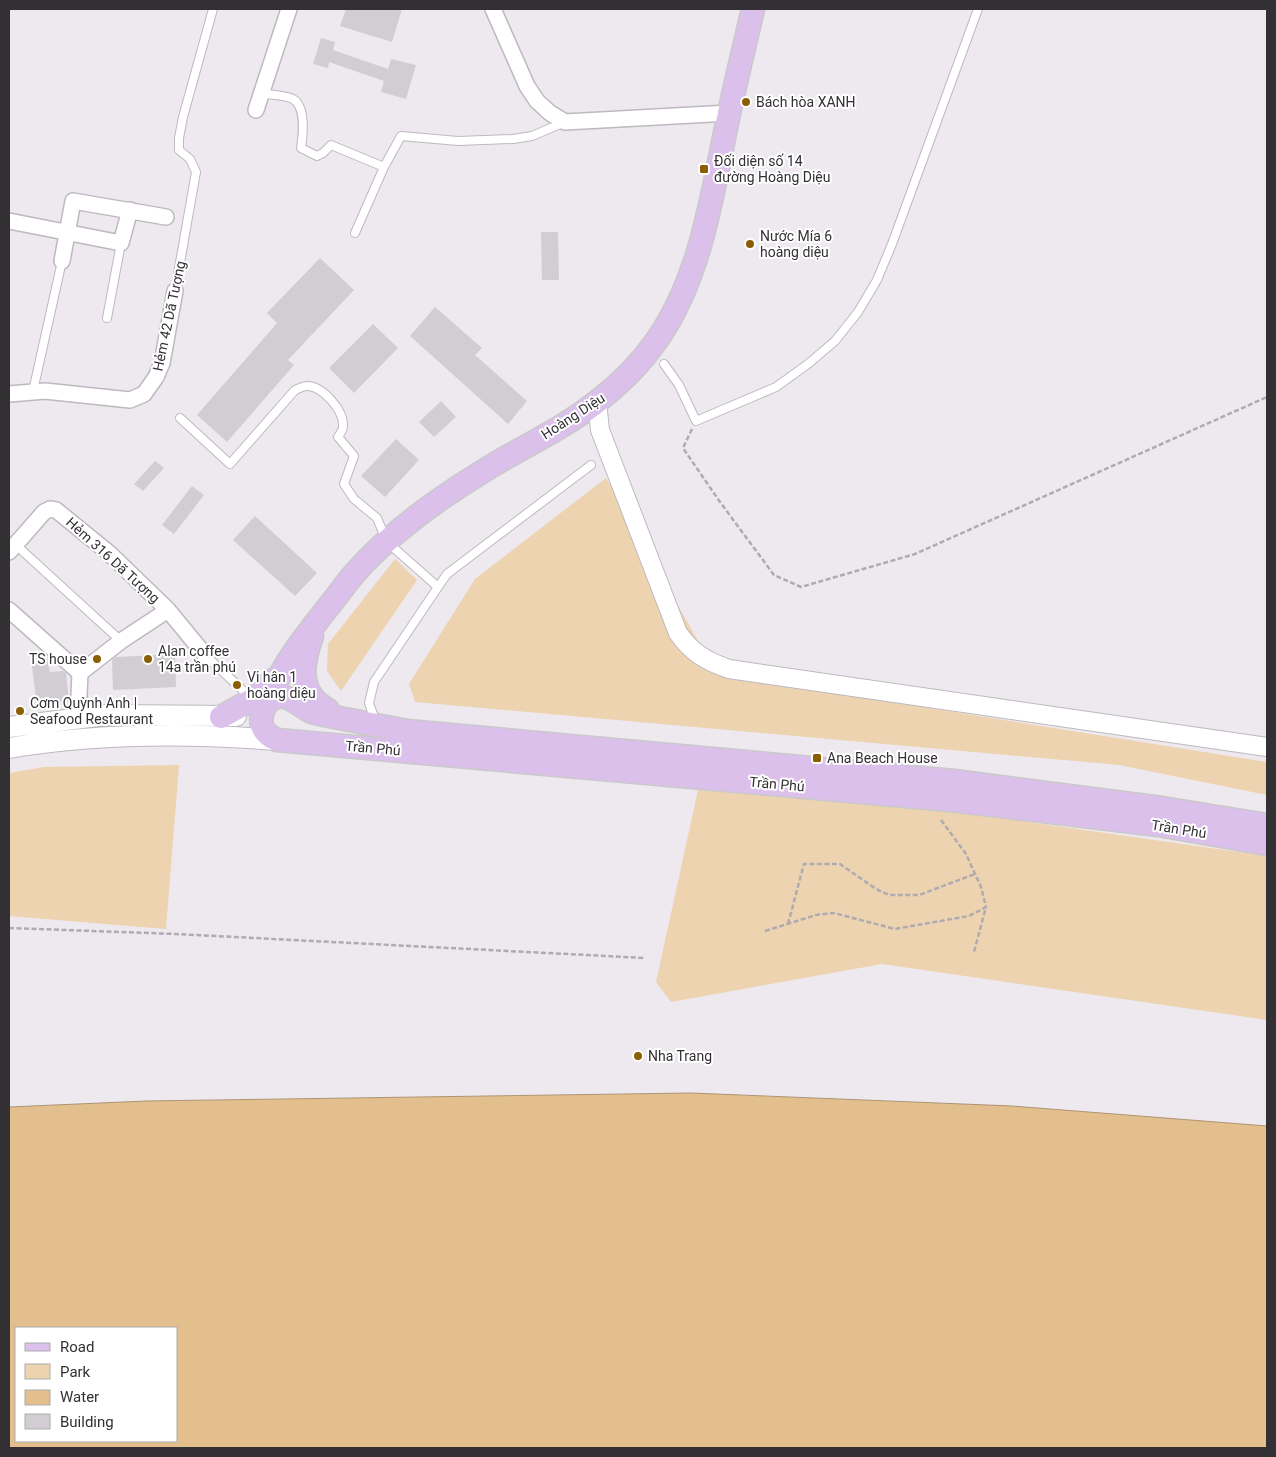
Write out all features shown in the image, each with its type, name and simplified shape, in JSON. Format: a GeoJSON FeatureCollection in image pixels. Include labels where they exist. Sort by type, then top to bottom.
{"type":"FeatureCollection","features":[{"type":"Feature","properties":{"kind":"main road","name":"Hoàng Diệu"},"geometry":{"type":"LineString","coordinates":[[298,702],[294,688],[305,646],[320,621],[355,573],[419,514],[514,452],[552,431],[597,402],[616,386],[646,355],[672,318],[691,273],[708,219],[729,113],[753,9]]}},
{"type":"Feature","properties":{"kind":"main road","name":"Hoàng Diệu"},"geometry":{"type":"LineString","coordinates":[[259,703],[269,685],[304,637],[320,621]]}},
{"type":"Feature","properties":{"kind":"main road"},"geometry":{"type":"LineString","coordinates":[[320,621],[304,662],[306,687],[311,696],[321,706],[346,720]]}},
{"type":"Feature","properties":{"kind":"main road"},"geometry":{"type":"LineString","coordinates":[[9,727],[78,718],[140,714],[221,716],[259,703],[277,698],[291,698],[298,702],[304,715],[304,722],[297,734],[281,740],[271,737],[262,726],[259,703]]}},
{"type":"Feature","properties":{"kind":"main road","name":"Trần Phú"},"geometry":{"type":"LineString","coordinates":[[298,702],[312,711],[346,720],[417,732],[954,781],[1162,808],[1267,825]]}},
{"type":"Feature","properties":{"kind":"main road","name":"Trần Phú"},"geometry":{"type":"LineString","coordinates":[[9,748],[110,736],[222,735],[950,800],[1158,825],[1267,844]]}},
{"type":"Feature","properties":{"kind":"street"},"geometry":{"type":"LineString","coordinates":[[256,110],[289,9]]}},
{"type":"Feature","properties":{"kind":"street"},"geometry":{"type":"LineString","coordinates":[[493,9],[527,86],[536,101],[565,122],[729,113]]}},
{"type":"Feature","properties":{"kind":"street"},"geometry":{"type":"LineString","coordinates":[[62,260],[73,201],[166,217]]}},
{"type":"Feature","properties":{"kind":"street"},"geometry":{"type":"LineString","coordinates":[[9,221],[121,242],[130,210]]}},
{"type":"Feature","properties":{"kind":"street","name":"Hẻm 42 Dã Tượng"},"geometry":{"type":"LineString","coordinates":[[9,394],[45,391],[130,400],[144,394],[156,377],[162,363],[175,291]]}},
{"type":"Feature","properties":{"kind":"street"},"geometry":{"type":"LineString","coordinates":[[597,402],[600,430],[678,633],[688,647],[713,664],[729,669],[1267,747]]}},
{"type":"Feature","properties":{"kind":"street","name":"Hẻm 316 Dã Tượng"},"geometry":{"type":"LineString","coordinates":[[12,549],[44,512],[50,509],[56,510],[109,553],[168,610],[205,655]]}},
{"type":"Feature","properties":{"kind":"street"},"geometry":{"type":"LineString","coordinates":[[9,610],[80,673]]}},
{"type":"Feature","properties":{"kind":"street"},"geometry":{"type":"LineString","coordinates":[[78,718],[80,673],[121,641],[168,610]]}},
{"type":"Feature","properties":{"kind":"lane","name":"Hẻm 42 Dã Tượng"},"geometry":{"type":"LineString","coordinates":[[175,291],[196,172],[190,159],[179,150],[179,138],[213,9]]}},
{"type":"Feature","properties":{"kind":"lane"},"geometry":{"type":"LineString","coordinates":[[664,364],[679,385],[696,421],[776,387],[808,364],[835,341],[858,312],[877,280],[978,9]]}},
{"type":"Feature","properties":{"kind":"lane"},"geometry":{"type":"LineString","coordinates":[[261,93],[292,98],[297,103],[304,131],[301,148],[309,153],[317,156],[323,153],[330,145],[384,167]]}},
{"type":"Feature","properties":{"kind":"lane"},"geometry":{"type":"LineString","coordinates":[[355,233],[384,167],[402,136],[458,141],[513,139],[532,136],[565,122]]}},
{"type":"Feature","properties":{"kind":"lane"},"geometry":{"type":"LineString","coordinates":[[107,318],[121,242]]}},
{"type":"Feature","properties":{"kind":"lane"},"geometry":{"type":"LineString","coordinates":[[33,392],[62,260]]}},
{"type":"Feature","properties":{"kind":"lane"},"geometry":{"type":"LineString","coordinates":[[180,418],[230,464],[295,390],[306,386],[314,388],[328,397],[341,413],[343,428],[338,437],[354,456],[344,484],[354,499],[377,518],[387,542],[438,587]]}},
{"type":"Feature","properties":{"kind":"lane"},"geometry":{"type":"LineString","coordinates":[[379,726],[373,718],[369,703],[374,682],[447,574],[591,466]]}},
{"type":"Feature","properties":{"kind":"lane","name":"Hẻm 316 Dã Tượng"},"geometry":{"type":"LineString","coordinates":[[12,549],[121,641]]}},
{"type":"Feature","properties":{"kind":"lane"},"geometry":{"type":"LineString","coordinates":[[205,655],[259,703]]}},
{"type":"Feature","properties":{"kind":"path"},"geometry":{"type":"LineString","coordinates":[[696,421],[683,448],[774,575],[802,586],[915,554],[1267,397]]}},
{"type":"Feature","properties":{"kind":"path"},"geometry":{"type":"LineString","coordinates":[[941,820],[966,854],[981,887],[986,907],[974,952]]}},
{"type":"Feature","properties":{"kind":"path"},"geometry":{"type":"LineString","coordinates":[[788,924],[804,864],[840,864],[876,889],[890,895],[919,895],[975,874]]}},
{"type":"Feature","properties":{"kind":"path"},"geometry":{"type":"LineString","coordinates":[[765,931],[816,915],[834,913],[895,929],[969,916],[986,907]]}},
{"type":"Feature","properties":{"kind":"path"},"geometry":{"type":"LineString","coordinates":[[9,928],[176,934],[645,958]]}},
{"type":"Feature","properties":{"kind":"green space"},"geometry":{"type":"Polygon","coordinates":[[[606,478],[715,671],[847,695],[1267,762],[1267,795],[1119,765],[415,702],[409,684],[475,579],[606,478]]]}},
{"type":"Feature","properties":{"kind":"green space"},"geometry":{"type":"Polygon","coordinates":[[[395,559],[417,580],[341,691],[327,671],[328,644],[395,559]]]}},
{"type":"Feature","properties":{"kind":"green space"},"geometry":{"type":"Polygon","coordinates":[[[179,765],[166,929],[9,916],[9,773],[44,767],[179,765]]]}},
{"type":"Feature","properties":{"kind":"green space"},"geometry":{"type":"Polygon","coordinates":[[[698,790],[923,807],[1267,856],[1267,1020],[882,964],[671,1002],[656,982],[698,790]]]}},
{"type":"Feature","properties":{"kind":"water"},"geometry":{"type":"Polygon","coordinates":[[[691,1093],[1012,1106],[1267,1126],[1267,1448],[9,1448],[9,1107],[146,1101],[691,1093]]]}},
{"type":"Feature","properties":{"kind":"building"},"geometry":{"type":"Polygon","coordinates":[[[346,9],[402,9],[392,42],[340,26],[346,9]]]}},
{"type":"Feature","properties":{"kind":"building"},"geometry":{"type":"Polygon","coordinates":[[[321,38],[335,42],[333,50],[388,69],[391,59],[416,65],[406,99],[381,92],[384,81],[329,62],[328,68],[313,64],[321,38]]]}},
{"type":"Feature","properties":{"kind":"building"},"geometry":{"type":"Polygon","coordinates":[[[541,232],[558,232],[559,280],[542,280],[541,232]]]}},
{"type":"Feature","properties":{"kind":"building"},"geometry":{"type":"Polygon","coordinates":[[[320,258],[354,290],[288,360],[294,365],[227,442],[197,415],[277,323],[267,313],[320,258]]]}},
{"type":"Feature","properties":{"kind":"building"},"geometry":{"type":"Polygon","coordinates":[[[435,307],[482,348],[475,355],[527,401],[508,424],[410,336],[435,307]]]}},
{"type":"Feature","properties":{"kind":"building"},"geometry":{"type":"Polygon","coordinates":[[[373,324],[398,348],[354,393],[329,368],[373,324]]]}},
{"type":"Feature","properties":{"kind":"building"},"geometry":{"type":"Polygon","coordinates":[[[441,401],[456,417],[434,437],[419,422],[441,401]]]}},
{"type":"Feature","properties":{"kind":"building"},"geometry":{"type":"Polygon","coordinates":[[[396,439],[419,460],[385,497],[361,476],[396,439]]]}},
{"type":"Feature","properties":{"kind":"building"},"geometry":{"type":"Polygon","coordinates":[[[155,461],[164,468],[143,491],[134,484],[155,461]]]}},
{"type":"Feature","properties":{"kind":"building"},"geometry":{"type":"Polygon","coordinates":[[[192,486],[204,495],[174,534],[162,525],[192,486]]]}},
{"type":"Feature","properties":{"kind":"building"},"geometry":{"type":"Polygon","coordinates":[[[255,516],[317,573],[295,596],[233,540],[255,516]]]}},
{"type":"Feature","properties":{"kind":"building"},"geometry":{"type":"Polygon","coordinates":[[[175,654],[176,687],[113,690],[112,660],[116,657],[175,654]]]}},
{"type":"Feature","properties":{"kind":"building"},"geometry":{"type":"Polygon","coordinates":[[[47,657],[50,672],[63,671],[66,673],[69,702],[37,706],[31,659],[47,657]]]}},
{"type":"Feature","properties":{"kind":"place","name":"Bách hòa XANH"},"geometry":{"type":"Point","coordinates":[746,102]}},
{"type":"Feature","properties":{"kind":"place","name":"Đối diện số 14 đường Hoàng Diệu"},"geometry":{"type":"Point","coordinates":[704,169]}},
{"type":"Feature","properties":{"kind":"place","name":"Nước Mía 6 hoàng diệu"},"geometry":{"type":"Point","coordinates":[750,244]}},
{"type":"Feature","properties":{"kind":"place","name":"TS house"},"geometry":{"type":"Point","coordinates":[97,659]}},
{"type":"Feature","properties":{"kind":"place","name":"Alan coffee 14a trần phú"},"geometry":{"type":"Point","coordinates":[148,659]}},
{"type":"Feature","properties":{"kind":"place","name":"Vi hân 1 hoàng diệu"},"geometry":{"type":"Point","coordinates":[237,685]}},
{"type":"Feature","properties":{"kind":"place","name":"Cơm Quỳnh Anh | Seafood Restaurant"},"geometry":{"type":"Point","coordinates":[20,711]}},
{"type":"Feature","properties":{"kind":"place","name":"Ana Beach House"},"geometry":{"type":"Point","coordinates":[817,758]}},
{"type":"Feature","properties":{"kind":"place","name":"Nha Trang"},"geometry":{"type":"Point","coordinates":[638,1056]}}]}
